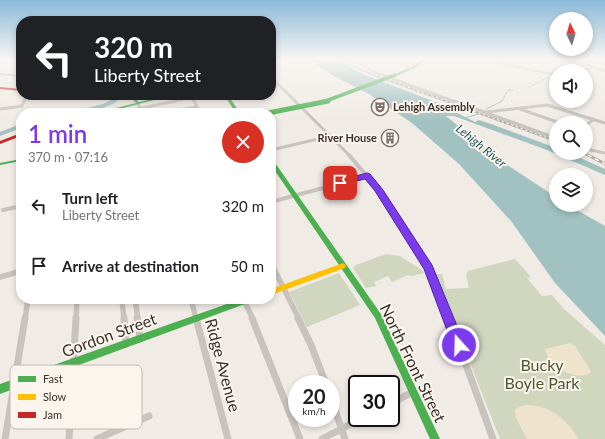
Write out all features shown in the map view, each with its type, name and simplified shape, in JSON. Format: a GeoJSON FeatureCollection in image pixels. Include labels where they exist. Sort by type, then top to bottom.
{"type":"FeatureCollection","features":[{"type":"Feature","properties":{"kind":"street"},"geometry":{"type":"LineString","coordinates":[[276,111],[319,103],[383,79]]}},
{"type":"Feature","properties":{"kind":"street"},"geometry":{"type":"LineString","coordinates":[[395,79],[549,135]]}},
{"type":"Feature","properties":{"kind":"street"},"geometry":{"type":"LineString","coordinates":[[276,83],[331,136],[367,176],[391,208],[429,268],[493,439]]}},
{"type":"Feature","properties":{"kind":"street"},"geometry":{"type":"LineString","coordinates":[[0,88],[16,90]]}},
{"type":"Feature","properties":{"kind":"street"},"geometry":{"type":"LineString","coordinates":[[0,109],[22,106],[25,100]]}},
{"type":"Feature","properties":{"kind":"street"},"geometry":{"type":"LineString","coordinates":[[142,108],[161,100]]}},
{"type":"Feature","properties":{"kind":"street"},"geometry":{"type":"LineString","coordinates":[[144,108],[179,100]]}},
{"type":"Feature","properties":{"kind":"street"},"geometry":{"type":"LineString","coordinates":[[191,108],[197,107],[194,100]]}},
{"type":"Feature","properties":{"kind":"street"},"geometry":{"type":"LineString","coordinates":[[485,112],[547,105],[605,123]]}},
{"type":"Feature","properties":{"kind":"street"},"geometry":{"type":"LineString","coordinates":[[517,108],[549,119]]}},
{"type":"Feature","properties":{"kind":"street"},"geometry":{"type":"LineString","coordinates":[[0,143],[16,136]]}},
{"type":"Feature","properties":{"kind":"street"},"geometry":{"type":"LineString","coordinates":[[276,149],[331,136]]}},
{"type":"Feature","properties":{"kind":"street"},"geometry":{"type":"LineString","coordinates":[[593,150],[605,153]]}},
{"type":"Feature","properties":{"kind":"street"},"geometry":{"type":"LineString","coordinates":[[0,164],[16,161]]}},
{"type":"Feature","properties":{"kind":"street","name":"North Front Street"},"geometry":{"type":"LineString","coordinates":[[276,169],[378,316],[435,439]]}},
{"type":"Feature","properties":{"kind":"street"},"geometry":{"type":"LineString","coordinates":[[276,201],[367,176]]}},
{"type":"Feature","properties":{"kind":"street"},"geometry":{"type":"LineString","coordinates":[[3,210],[16,207]]}},
{"type":"Feature","properties":{"kind":"street"},"geometry":{"type":"LineString","coordinates":[[276,290],[343,266]]}},
{"type":"Feature","properties":{"kind":"street"},"geometry":{"type":"LineString","coordinates":[[0,276],[16,272]]}},
{"type":"Feature","properties":{"kind":"street"},"geometry":{"type":"LineString","coordinates":[[276,273],[311,345],[323,375]]}},
{"type":"Feature","properties":{"kind":"street"},"geometry":{"type":"LineString","coordinates":[[17,365],[27,304]]}},
{"type":"Feature","properties":{"kind":"street"},"geometry":{"type":"LineString","coordinates":[[74,363],[77,304]]}},
{"type":"Feature","properties":{"kind":"street"},"geometry":{"type":"LineString","coordinates":[[122,304],[126,344]]}},
{"type":"Feature","properties":{"kind":"street"},"geometry":{"type":"LineString","coordinates":[[136,304],[140,339]]}},
{"type":"Feature","properties":{"kind":"street","name":"Ridge Avenue"},"geometry":{"type":"LineString","coordinates":[[192,304],[228,439]]}},
{"type":"Feature","properties":{"kind":"street","name":"Gordon Street"},"geometry":{"type":"LineString","coordinates":[[68,365],[235,304]]}},
{"type":"Feature","properties":{"kind":"street"},"geometry":{"type":"LineString","coordinates":[[247,304],[300,439]]}},
{"type":"Feature","properties":{"kind":"street","name":"Gordon Street"},"geometry":{"type":"LineString","coordinates":[[0,389],[10,385]]}},
{"type":"Feature","properties":{"kind":"street"},"geometry":{"type":"LineString","coordinates":[[400,398],[413,392]]}},
{"type":"Feature","properties":{"kind":"street"},"geometry":{"type":"LineString","coordinates":[[5,439],[10,408]]}},
{"type":"Feature","properties":{"kind":"street"},"geometry":{"type":"LineString","coordinates":[[142,419],[149,416]]}},
{"type":"Feature","properties":{"kind":"street"},"geometry":{"type":"LineString","coordinates":[[340,423],[345,439]]}},
{"type":"Feature","properties":{"kind":"street"},"geometry":{"type":"LineString","coordinates":[[322,439],[348,425]]}},
{"type":"Feature","properties":{"kind":"street"},"geometry":{"type":"LineString","coordinates":[[69,439],[70,429]]}},
{"type":"Feature","properties":{"kind":"street"},"geometry":{"type":"LineString","coordinates":[[97,439],[120,429]]}},
{"type":"Feature","properties":{"kind":"green space"},"geometry":{"type":"Polygon","coordinates":[[[386,254],[400,256],[422,270],[424,273],[411,276],[408,275],[392,282],[388,276],[374,282],[376,286],[366,288],[353,268],[356,265],[386,254]]]}},
{"type":"Feature","properties":{"kind":"green space","name":"Bucky Boyle Park"},"geometry":{"type":"Polygon","coordinates":[[[515,259],[531,277],[527,278],[542,296],[552,295],[563,308],[605,345],[605,439],[500,439],[435,274],[442,274],[446,289],[469,288],[466,275],[468,271],[515,259]]]}},
{"type":"Feature","properties":{"kind":"green space"},"geometry":{"type":"Polygon","coordinates":[[[339,273],[360,305],[307,327],[289,292],[339,273]]]}},
{"type":"Feature","properties":{"kind":"sand"},"geometry":{"type":"Polygon","coordinates":[[[570,343],[575,346],[591,371],[589,374],[576,375],[562,370],[552,361],[545,349],[570,343]]]}},
{"type":"Feature","properties":{"kind":"sand"},"geometry":{"type":"Polygon","coordinates":[[[527,405],[543,408],[557,415],[569,426],[579,439],[527,439],[516,418],[515,410],[518,407],[527,405]]]}},
{"type":"Feature","properties":{"kind":"water","name":"Lehigh River"},"geometry":{"type":"Polygon","coordinates":[[[341,79],[377,79],[438,103],[475,122],[479,120],[549,145],[549,151],[454,116],[446,116],[504,163],[549,192],[549,212],[580,212],[605,226],[605,336],[555,283],[511,221],[459,164],[412,123],[369,94],[341,79]]]}},
{"type":"Feature","properties":{"kind":"water"},"geometry":{"type":"Polygon","coordinates":[[[570,160],[585,160],[605,169],[605,175],[593,170],[593,168],[589,168],[570,160]]]}},
{"type":"Feature","properties":{"kind":"waterway"},"geometry":{"type":"LineString","coordinates":[[530,87],[544,79]]}},
{"type":"Feature","properties":{"kind":"waterway"},"geometry":{"type":"LineString","coordinates":[[486,109],[502,101],[508,90],[513,90]]}},
{"type":"Feature","properties":{"kind":"waterway"},"geometry":{"type":"LineString","coordinates":[[94,108],[111,103],[116,100]]}},
{"type":"Feature","properties":{"kind":"waterway","name":"Lehigh River"},"geometry":{"type":"LineString","coordinates":[[464,118],[479,114]]}},
{"type":"Feature","properties":{"kind":"waterway"},"geometry":{"type":"LineString","coordinates":[[0,134],[16,128]]}},
{"type":"Feature","properties":{"kind":"railway"},"geometry":{"type":"LineString","coordinates":[[386,79],[549,138]]}},
{"type":"Feature","properties":{"kind":"railway"},"geometry":{"type":"LineString","coordinates":[[593,158],[605,164]]}},
{"type":"Feature","properties":{"kind":"traffic: fast"},"geometry":{"type":"LineString","coordinates":[[276,111],[327,101],[383,79]]}},
{"type":"Feature","properties":{"kind":"traffic: fast"},"geometry":{"type":"LineString","coordinates":[[135,100],[138,103]]}},
{"type":"Feature","properties":{"kind":"traffic: fast"},"geometry":{"type":"LineString","coordinates":[[119,108],[152,100]]}},
{"type":"Feature","properties":{"kind":"traffic: fast"},"geometry":{"type":"LineString","coordinates":[[229,100],[235,108]]}},
{"type":"Feature","properties":{"kind":"traffic: fast"},"geometry":{"type":"LineString","coordinates":[[0,164],[16,161]]}},
{"type":"Feature","properties":{"kind":"traffic: fast"},"geometry":{"type":"LineString","coordinates":[[276,168],[378,316],[435,439]]}},
{"type":"Feature","properties":{"kind":"traffic: fast"},"geometry":{"type":"LineString","coordinates":[[67,365],[236,304]]}},
{"type":"Feature","properties":{"kind":"traffic: fast"},"geometry":{"type":"LineString","coordinates":[[0,389],[10,385]]}},
{"type":"Feature","properties":{"kind":"traffic: slow"},"geometry":{"type":"LineString","coordinates":[[276,290],[343,266]]}},
{"type":"Feature","properties":{"kind":"traffic: jam"},"geometry":{"type":"LineString","coordinates":[[0,88],[16,90]]}},
{"type":"Feature","properties":{"kind":"traffic: jam"},"geometry":{"type":"LineString","coordinates":[[0,143],[16,136]]}},
{"type":"Feature","properties":{"kind":"place","name":"Lehigh Assembly"},"geometry":{"type":"Point","coordinates":[380,107]}},
{"type":"Feature","properties":{"kind":"place","name":"River House"},"geometry":{"type":"Point","coordinates":[390,138]}},
{"type":"Feature","properties":{"kind":"route"},"geometry":{"type":"LineString","coordinates":[[340,183],[367,176],[379,190],[419,250],[429,268],[459,345]]}}]}
